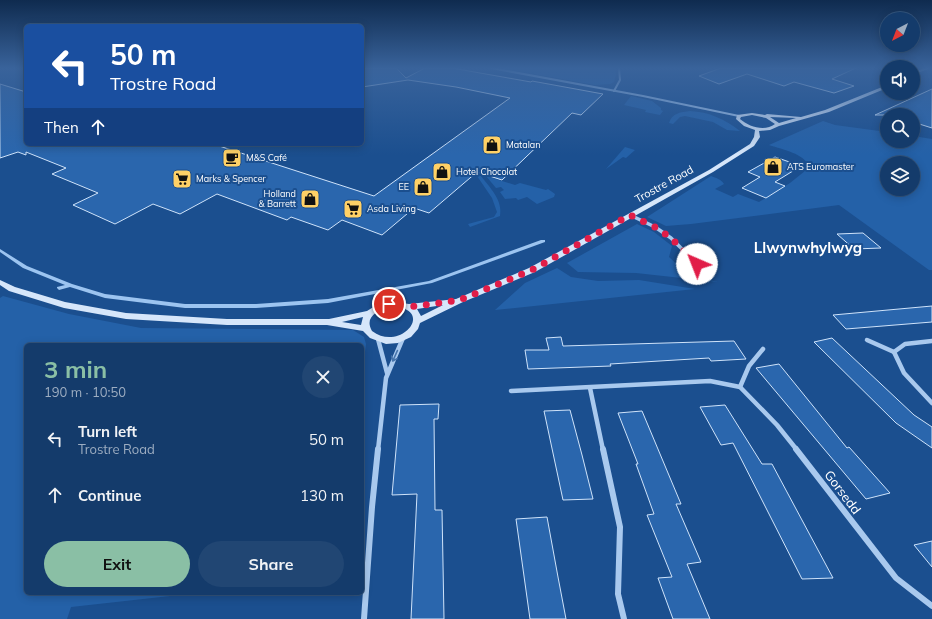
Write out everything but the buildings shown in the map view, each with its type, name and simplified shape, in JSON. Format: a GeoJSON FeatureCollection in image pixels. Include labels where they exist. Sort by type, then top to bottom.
{"type":"FeatureCollection","features":[{"type":"Feature","properties":{"kind":"main road"},"geometry":{"type":"LineString","coordinates":[[806,118],[746,114],[739,116],[738,119],[742,124],[757,128],[772,128],[777,124],[806,118],[827,111],[861,97]]}},
{"type":"Feature","properties":{"kind":"main road"},"geometry":{"type":"LineString","coordinates":[[756,114],[767,117],[777,124]]}},
{"type":"Feature","properties":{"kind":"main road","name":"Trostre Road"},"geometry":{"type":"LineString","coordinates":[[418,321],[460,300],[532,270],[711,170],[752,144],[757,137],[757,128]]}},
{"type":"Feature","properties":{"kind":"main road"},"geometry":{"type":"LineString","coordinates":[[0,282],[12,289],[64,306],[126,316],[227,322],[327,322],[367,329]]}},
{"type":"Feature","properties":{"kind":"main road","name":"Trostre Road"},"geometry":{"type":"LineString","coordinates":[[409,307],[460,300]]}},
{"type":"Feature","properties":{"kind":"main road"},"geometry":{"type":"LineString","coordinates":[[397,304],[409,307],[415,312],[418,321],[415,329],[403,338],[395,340],[378,339],[372,336],[365,325],[366,320],[371,313],[381,306],[397,304]]}},
{"type":"Feature","properties":{"kind":"main road"},"geometry":{"type":"LineString","coordinates":[[327,322],[371,313]]}},
{"type":"Feature","properties":{"kind":"street"},"geometry":{"type":"LineString","coordinates":[[647,97],[739,116]]}},
{"type":"Feature","properties":{"kind":"street"},"geometry":{"type":"LineString","coordinates":[[630,215],[655,227],[671,238],[697,264]]}},
{"type":"Feature","properties":{"kind":"street"},"geometry":{"type":"LineString","coordinates":[[364,619],[372,507],[387,373],[403,338]]}},
{"type":"Feature","properties":{"kind":"street"},"geometry":{"type":"LineString","coordinates":[[378,339],[387,373]]}},
{"type":"Feature","properties":{"kind":"street"},"geometry":{"type":"LineString","coordinates":[[866,340],[894,352],[904,374],[932,403]]}},
{"type":"Feature","properties":{"kind":"street"},"geometry":{"type":"LineString","coordinates":[[894,352],[905,344],[932,340]]}},
{"type":"Feature","properties":{"kind":"street"},"geometry":{"type":"LineString","coordinates":[[511,391],[710,381],[740,386],[754,357],[763,349]]}},
{"type":"Feature","properties":{"kind":"street","name":"Gorsedd"},"geometry":{"type":"LineString","coordinates":[[740,386],[777,425],[896,578],[932,606]]}},
{"type":"Feature","properties":{"kind":"street"},"geometry":{"type":"LineString","coordinates":[[590,388],[620,527],[618,594],[624,619]]}},
{"type":"Feature","properties":{"kind":"shaded area"},"geometry":{"type":"Polygon","coordinates":[[[630,97],[635,97],[652,101],[663,111],[660,115],[624,105],[630,97]]]}},
{"type":"Feature","properties":{"kind":"shaded area"},"geometry":{"type":"Polygon","coordinates":[[[690,111],[716,117],[729,123],[740,131],[727,130],[713,122],[685,116],[680,117],[673,124],[669,123],[675,115],[690,111]]]}},
{"type":"Feature","properties":{"kind":"shaded area"},"geometry":{"type":"Polygon","coordinates":[[[823,121],[835,125],[880,131],[880,148],[920,148],[920,137],[932,139],[932,270],[929,270],[839,205],[666,226],[647,217],[711,176],[720,180],[724,184],[715,189],[733,197],[738,194],[759,202],[790,183],[810,167],[803,158],[787,150],[769,145],[823,121]]]}},
{"type":"Feature","properties":{"kind":"shaded area"},"geometry":{"type":"Polygon","coordinates":[[[625,147],[635,150],[626,158],[623,157],[606,169],[625,147]]]}},
{"type":"Feature","properties":{"kind":"shaded area"},"geometry":{"type":"Polygon","coordinates":[[[477,175],[481,176],[498,199],[500,205],[500,216],[470,227],[468,224],[494,217],[497,212],[492,198],[477,175]]]}},
{"type":"Feature","properties":{"kind":"shaded area"},"geometry":{"type":"Polygon","coordinates":[[[486,176],[515,185],[520,183],[546,190],[548,189],[555,194],[554,197],[537,204],[527,197],[518,200],[516,198],[505,199],[500,192],[504,190],[501,187],[496,188],[486,176]]]}},
{"type":"Feature","properties":{"kind":"shaded area"},"geometry":{"type":"Polygon","coordinates":[[[637,224],[654,232],[672,246],[669,257],[684,271],[697,277],[718,282],[636,273],[578,272],[567,263],[637,224]]]}},
{"type":"Feature","properties":{"kind":"shaded area"},"geometry":{"type":"Polygon","coordinates":[[[557,268],[571,277],[598,281],[639,280],[695,289],[495,310],[525,283],[557,268]]]}},
{"type":"Feature","properties":{"kind":"shaded area"},"geometry":{"type":"Polygon","coordinates":[[[3,296],[69,314],[141,328],[353,330],[364,337],[366,344],[364,359],[364,343],[24,343],[24,595],[179,595],[71,607],[67,619],[0,619],[0,298],[3,296]]]}},
{"type":"Feature","properties":{"kind":"waterway"},"geometry":{"type":"LineString","coordinates":[[70,285],[105,296],[185,306],[256,306],[328,301],[430,282],[543,241]]}},
{"type":"Feature","properties":{"kind":"waterway"},"geometry":{"type":"LineString","coordinates":[[0,250],[25,267],[70,285]]}},
{"type":"Feature","properties":{"kind":"waterway"},"geometry":{"type":"LineString","coordinates":[[59,288],[70,285]]}},
{"type":"Feature","properties":{"kind":"place","name":"Matalan"},"geometry":{"type":"Point","coordinates":[492,145]}},
{"type":"Feature","properties":{"kind":"place","name":"M&S Café"},"geometry":{"type":"Point","coordinates":[232,158]}},
{"type":"Feature","properties":{"kind":"place","name":"ATS Euromaster"},"geometry":{"type":"Point","coordinates":[773,167]}},
{"type":"Feature","properties":{"kind":"place","name":"Hotel Chocolat"},"geometry":{"type":"Point","coordinates":[442,172]}},
{"type":"Feature","properties":{"kind":"place","name":"Marks & Spencer"},"geometry":{"type":"Point","coordinates":[182,179]}},
{"type":"Feature","properties":{"kind":"place","name":"EE"},"geometry":{"type":"Point","coordinates":[423,187]}},
{"type":"Feature","properties":{"kind":"place","name":"Holland & Barrett"},"geometry":{"type":"Point","coordinates":[310,199]}},
{"type":"Feature","properties":{"kind":"place","name":"Asda Living"},"geometry":{"type":"Point","coordinates":[353,209]}},
{"type":"Feature","properties":{"kind":"district","name":"Llwynwhylwyg"},"geometry":{"type":"Point","coordinates":[808,248]}},
{"type":"Feature","properties":{"kind":"route"},"geometry":{"type":"LineString","coordinates":[[389,304],[404,305],[409,307],[460,300],[532,270],[630,215],[655,227],[671,238],[697,264]]}}]}
